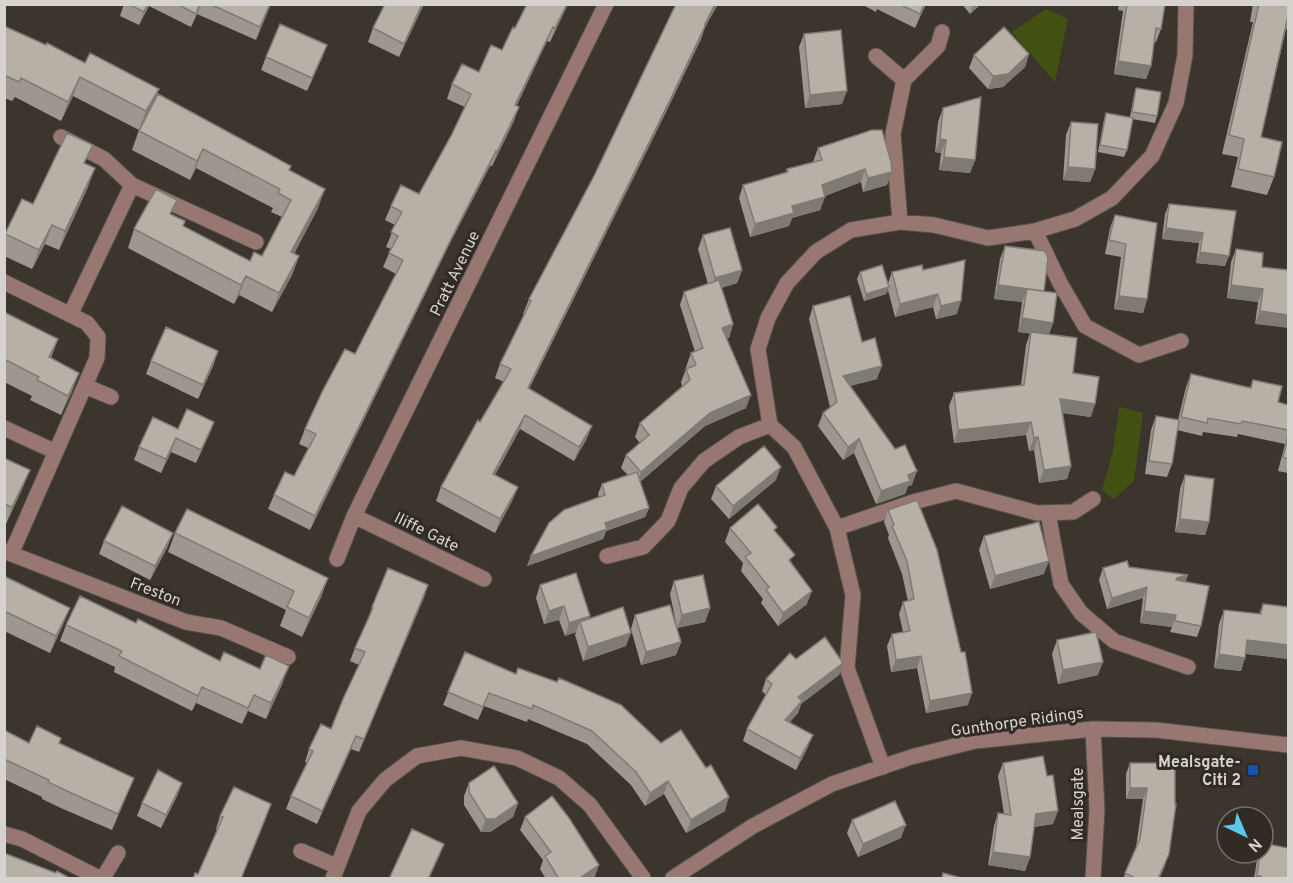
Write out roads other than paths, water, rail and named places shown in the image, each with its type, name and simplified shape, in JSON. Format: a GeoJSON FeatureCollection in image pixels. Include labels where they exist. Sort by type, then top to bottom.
{"type":"FeatureCollection","features":[{"type":"Feature","properties":{"kind":"street","name":"Pratt Avenue"},"geometry":{"type":"LineString","coordinates":[[337,559],[354,516],[606,4]]}},
{"type":"Feature","properties":{"kind":"street"},"geometry":{"type":"LineString","coordinates":[[883,767],[847,668],[853,595],[837,528],[794,447],[770,425],[758,349],[768,318],[788,283],[816,252],[850,230],[900,222],[934,225],[988,238],[1035,231],[1075,219],[1112,198],[1152,156],[1176,103],[1185,55],[1186,4]]}},
{"type":"Feature","properties":{"kind":"street"},"geometry":{"type":"LineString","coordinates":[[900,222],[893,134],[904,80],[938,46],[942,32]]}},
{"type":"Feature","properties":{"kind":"street"},"geometry":{"type":"LineString","coordinates":[[876,56],[904,80]]}},
{"type":"Feature","properties":{"kind":"street"},"geometry":{"type":"LineString","coordinates":[[61,137],[104,159],[132,185],[256,242]]}},
{"type":"Feature","properties":{"kind":"street"},"geometry":{"type":"LineString","coordinates":[[70,315],[132,185]]}},
{"type":"Feature","properties":{"kind":"street"},"geometry":{"type":"LineString","coordinates":[[1035,231],[1060,284],[1085,326],[1140,355],[1181,341]]}},
{"type":"Feature","properties":{"kind":"street","name":"Freston"},"geometry":{"type":"LineString","coordinates":[[4,282],[87,323],[98,337],[97,358],[56,452],[8,552],[186,622],[221,628],[288,657]]}},
{"type":"Feature","properties":{"kind":"street"},"geometry":{"type":"LineString","coordinates":[[85,386],[111,398]]}},
{"type":"Feature","properties":{"kind":"street"},"geometry":{"type":"LineString","coordinates":[[607,556],[643,548],[668,522],[681,488],[704,461],[739,437],[770,425]]}},
{"type":"Feature","properties":{"kind":"street"},"geometry":{"type":"LineString","coordinates":[[4,428],[56,452]]}},
{"type":"Feature","properties":{"kind":"street"},"geometry":{"type":"LineString","coordinates":[[837,528],[956,490],[1037,513],[1073,512],[1093,499]]}},
{"type":"Feature","properties":{"kind":"street"},"geometry":{"type":"LineString","coordinates":[[1048,513],[1061,584],[1081,613],[1114,641],[1188,667]]}},
{"type":"Feature","properties":{"kind":"street","name":"Iliffe Gate"},"geometry":{"type":"LineString","coordinates":[[354,516],[484,579]]}},
{"type":"Feature","properties":{"kind":"street","name":"Gunthorpe Ridings"},"geometry":{"type":"LineString","coordinates":[[673,879],[753,826],[832,784],[911,757],[975,741],[1093,729],[1156,730],[1288,745]]}},
{"type":"Feature","properties":{"kind":"street","name":"Mealsgate"},"geometry":{"type":"LineString","coordinates":[[1093,729],[1097,810],[1093,879]]}},
{"type":"Feature","properties":{"kind":"street"},"geometry":{"type":"LineString","coordinates":[[301,851],[335,872],[359,812],[385,780],[417,756],[461,748],[517,758],[559,778],[590,805],[643,879]]}},
{"type":"Feature","properties":{"kind":"street"},"geometry":{"type":"LineString","coordinates":[[4,834],[22,839],[101,879],[118,853]]}},
{"type":"Feature","properties":{"kind":"place","name":"Mealsgate- Citi 2"},"geometry":{"type":"Point","coordinates":[1253,770]}}]}
